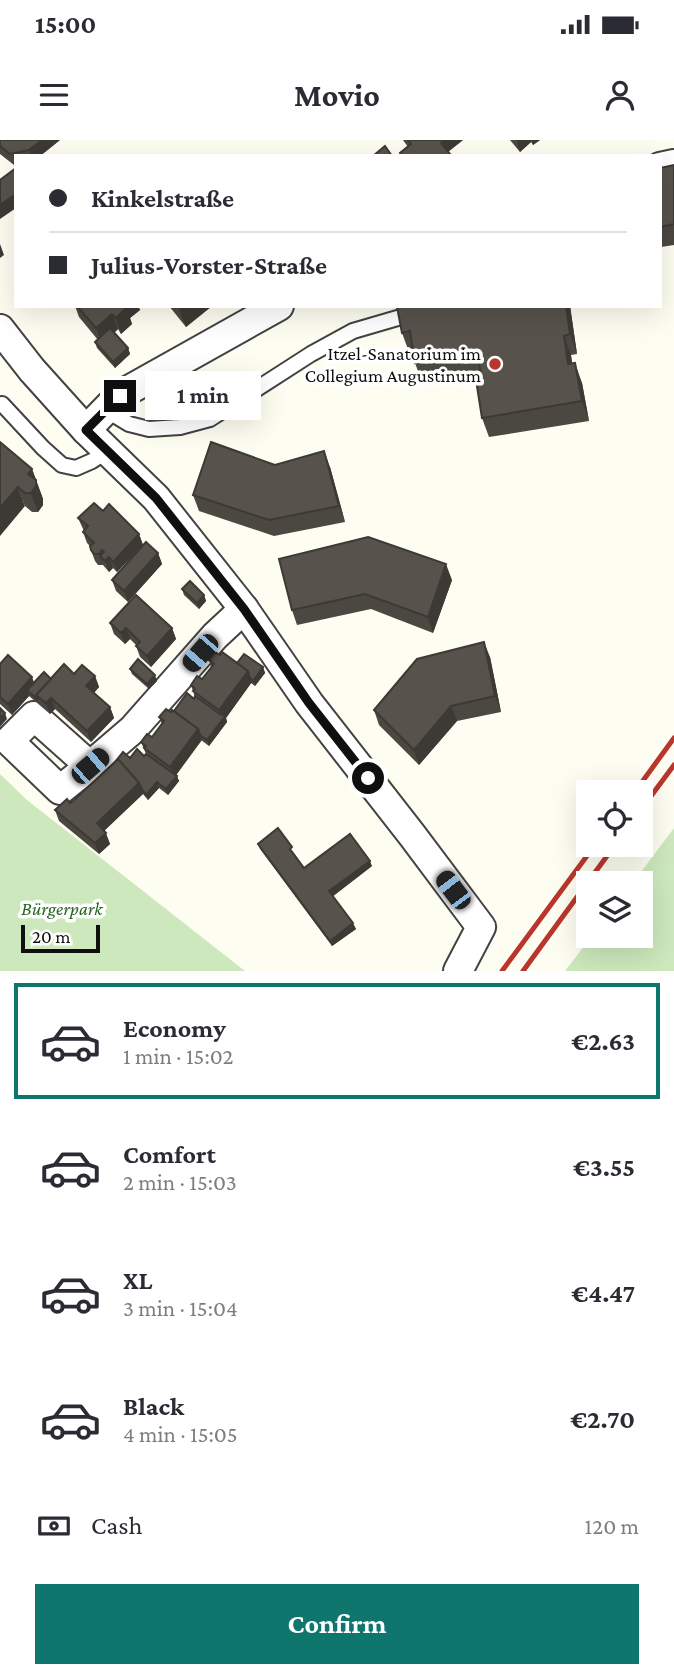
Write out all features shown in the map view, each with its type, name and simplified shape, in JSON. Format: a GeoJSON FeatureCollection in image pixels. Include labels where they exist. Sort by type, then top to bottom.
{"type":"FeatureCollection","features":[{"type":"Feature","properties":{"kind":"street"},"geometry":{"type":"LineString","coordinates":[[86,430],[120,396],[275,308]]}},
{"type":"Feature","properties":{"kind":"street"},"geometry":{"type":"LineString","coordinates":[[0,329],[32,370],[86,430],[156,498],[244,609],[309,703],[481,927],[458,971]]}},
{"type":"Feature","properties":{"kind":"street"},"geometry":{"type":"LineString","coordinates":[[90,766],[132,730],[215,636],[244,609]]}},
{"type":"Feature","properties":{"kind":"lane"},"geometry":{"type":"LineString","coordinates":[[106,410],[129,424],[149,429],[180,427],[210,419],[311,354],[353,331],[439,308]]}},
{"type":"Feature","properties":{"kind":"lane"},"geometry":{"type":"LineString","coordinates":[[2,404],[62,466],[76,468],[107,450]]}},
{"type":"Feature","properties":{"kind":"green space","name":"Bürgerpark"},"geometry":{"type":"Polygon","coordinates":[[[0,774],[27,800],[245,971],[0,971],[0,774]]]}},
{"type":"Feature","properties":{"kind":"green space"},"geometry":{"type":"Polygon","coordinates":[[[674,828],[674,971],[565,971],[583,948],[653,948],[653,871],[642,871],[674,828]]]}},
{"type":"Feature","properties":{"kind":"building"},"geometry":{"type":"Polygon","coordinates":[[[0,140],[42,140],[29,150],[10,154],[0,146],[0,140]]]}},
{"type":"Feature","properties":{"kind":"building"},"geometry":{"type":"Polygon","coordinates":[[[408,140],[446,140],[441,143],[450,154],[401,154],[411,144],[408,140]]]}},
{"type":"Feature","properties":{"kind":"building"},"geometry":{"type":"Polygon","coordinates":[[[385,146],[391,154],[375,154],[385,146]]]}},
{"type":"Feature","properties":{"kind":"building"},"geometry":{"type":"Polygon","coordinates":[[[674,165],[674,224],[662,227],[662,168],[674,165]]]}},
{"type":"Feature","properties":{"kind":"building"},"geometry":{"type":"Polygon","coordinates":[[[14,170],[14,195],[0,205],[0,180],[14,170]]]}},
{"type":"Feature","properties":{"kind":"building"},"geometry":{"type":"Polygon","coordinates":[[[79,308],[126,308],[116,318],[112,314],[96,328],[79,308]]]}},
{"type":"Feature","properties":{"kind":"building","name":"Itzel-Sanatorium im Collegium Augustinum"},"geometry":{"type":"Polygon","coordinates":[[[397,308],[566,308],[570,334],[564,336],[568,364],[575,363],[582,401],[482,418],[476,380],[482,379],[477,353],[415,363],[410,331],[402,333],[397,308]]]}},
{"type":"Feature","properties":{"kind":"building"},"geometry":{"type":"Polygon","coordinates":[[[110,328],[128,348],[113,362],[95,342],[110,328]]]}},
{"type":"Feature","properties":{"kind":"building"},"geometry":{"type":"Polygon","coordinates":[[[0,442],[32,469],[28,474],[36,480],[36,486],[31,493],[25,493],[18,487],[0,508],[0,442]]]}},
{"type":"Feature","properties":{"kind":"building"},"geometry":{"type":"Polygon","coordinates":[[[211,442],[275,465],[324,451],[339,506],[269,520],[193,495],[211,442]]]}},
{"type":"Feature","properties":{"kind":"building"},"geometry":{"type":"Polygon","coordinates":[[[94,503],[103,511],[109,504],[139,534],[113,562],[109,557],[105,561],[100,556],[104,552],[102,550],[99,554],[94,554],[90,546],[94,543],[83,532],[88,526],[78,518],[94,503]]]}},
{"type":"Feature","properties":{"kind":"building"},"geometry":{"type":"Polygon","coordinates":[[[368,537],[446,564],[428,617],[365,594],[292,610],[279,559],[368,537]]]}},
{"type":"Feature","properties":{"kind":"building"},"geometry":{"type":"Polygon","coordinates":[[[146,542],[158,553],[124,591],[112,580],[146,542]]]}},
{"type":"Feature","properties":{"kind":"building"},"geometry":{"type":"Polygon","coordinates":[[[190,581],[204,595],[197,603],[182,589],[190,581]]]}},
{"type":"Feature","properties":{"kind":"building"},"geometry":{"type":"Polygon","coordinates":[[[136,595],[172,628],[147,656],[136,646],[140,642],[126,628],[121,633],[110,623],[136,595]]]}},
{"type":"Feature","properties":{"kind":"building"},"geometry":{"type":"Polygon","coordinates":[[[484,642],[495,696],[451,706],[414,750],[374,710],[417,659],[484,642]]]}},
{"type":"Feature","properties":{"kind":"building"},"geometry":{"type":"Polygon","coordinates":[[[215,652],[220,655],[222,652],[248,671],[219,710],[193,691],[195,689],[191,685],[197,676],[202,679],[214,664],[209,660],[215,652]]]}},
{"type":"Feature","properties":{"kind":"building"},"geometry":{"type":"Polygon","coordinates":[[[244,654],[263,667],[253,681],[248,671],[237,663],[244,654]]]}},
{"type":"Feature","properties":{"kind":"building"},"geometry":{"type":"Polygon","coordinates":[[[8,655],[32,677],[8,704],[0,697],[0,664],[8,655]]]}},
{"type":"Feature","properties":{"kind":"building"},"geometry":{"type":"Polygon","coordinates":[[[138,659],[155,675],[147,684],[130,669],[138,659]]]}},
{"type":"Feature","properties":{"kind":"building"},"geometry":{"type":"Polygon","coordinates":[[[64,664],[74,674],[82,665],[95,676],[86,686],[110,707],[87,731],[51,698],[46,703],[36,695],[64,664]]]}},
{"type":"Feature","properties":{"kind":"building"},"geometry":{"type":"Polygon","coordinates":[[[44,672],[51,679],[36,695],[38,700],[27,690],[44,672]]]}},
{"type":"Feature","properties":{"kind":"building"},"geometry":{"type":"Polygon","coordinates":[[[187,693],[225,716],[207,740],[200,735],[198,729],[174,711],[187,693]]]}},
{"type":"Feature","properties":{"kind":"building"},"geometry":{"type":"Polygon","coordinates":[[[166,709],[171,712],[172,710],[198,729],[170,767],[144,748],[146,746],[141,742],[147,734],[152,737],[164,721],[159,717],[166,709]]]}},
{"type":"Feature","properties":{"kind":"building"},"geometry":{"type":"Polygon","coordinates":[[[137,749],[177,776],[166,789],[157,782],[146,795],[118,759],[115,762],[123,752],[130,758],[137,749]]]}},
{"type":"Feature","properties":{"kind":"building"},"geometry":{"type":"Polygon","coordinates":[[[118,759],[139,783],[97,823],[106,833],[95,843],[55,810],[67,799],[72,802],[118,759]]]}},
{"type":"Feature","properties":{"kind":"building"},"geometry":{"type":"Polygon","coordinates":[[[278,828],[304,868],[350,834],[370,861],[329,891],[353,923],[330,941],[258,844],[278,828]]]}},
{"type":"Feature","properties":{"kind":"railway"},"geometry":{"type":"LineString","coordinates":[[643,780],[674,738]]}},
{"type":"Feature","properties":{"kind":"railway"},"geometry":{"type":"LineString","coordinates":[[653,793],[674,765]]}},
{"type":"Feature","properties":{"kind":"railway"},"geometry":{"type":"LineString","coordinates":[[502,971],[586,857]]}},
{"type":"Feature","properties":{"kind":"railway"},"geometry":{"type":"LineString","coordinates":[[523,971],[606,857]]}},
{"type":"Feature","properties":{"kind":"place","name":"Itzel-Sanatorium im Collegium Augustinum"},"geometry":{"type":"Point","coordinates":[495,364]}},
{"type":"Feature","properties":{"kind":"route"},"geometry":{"type":"LineString","coordinates":[[120,396],[86,430],[156,498],[244,609],[309,703],[368,778]]}}]}
